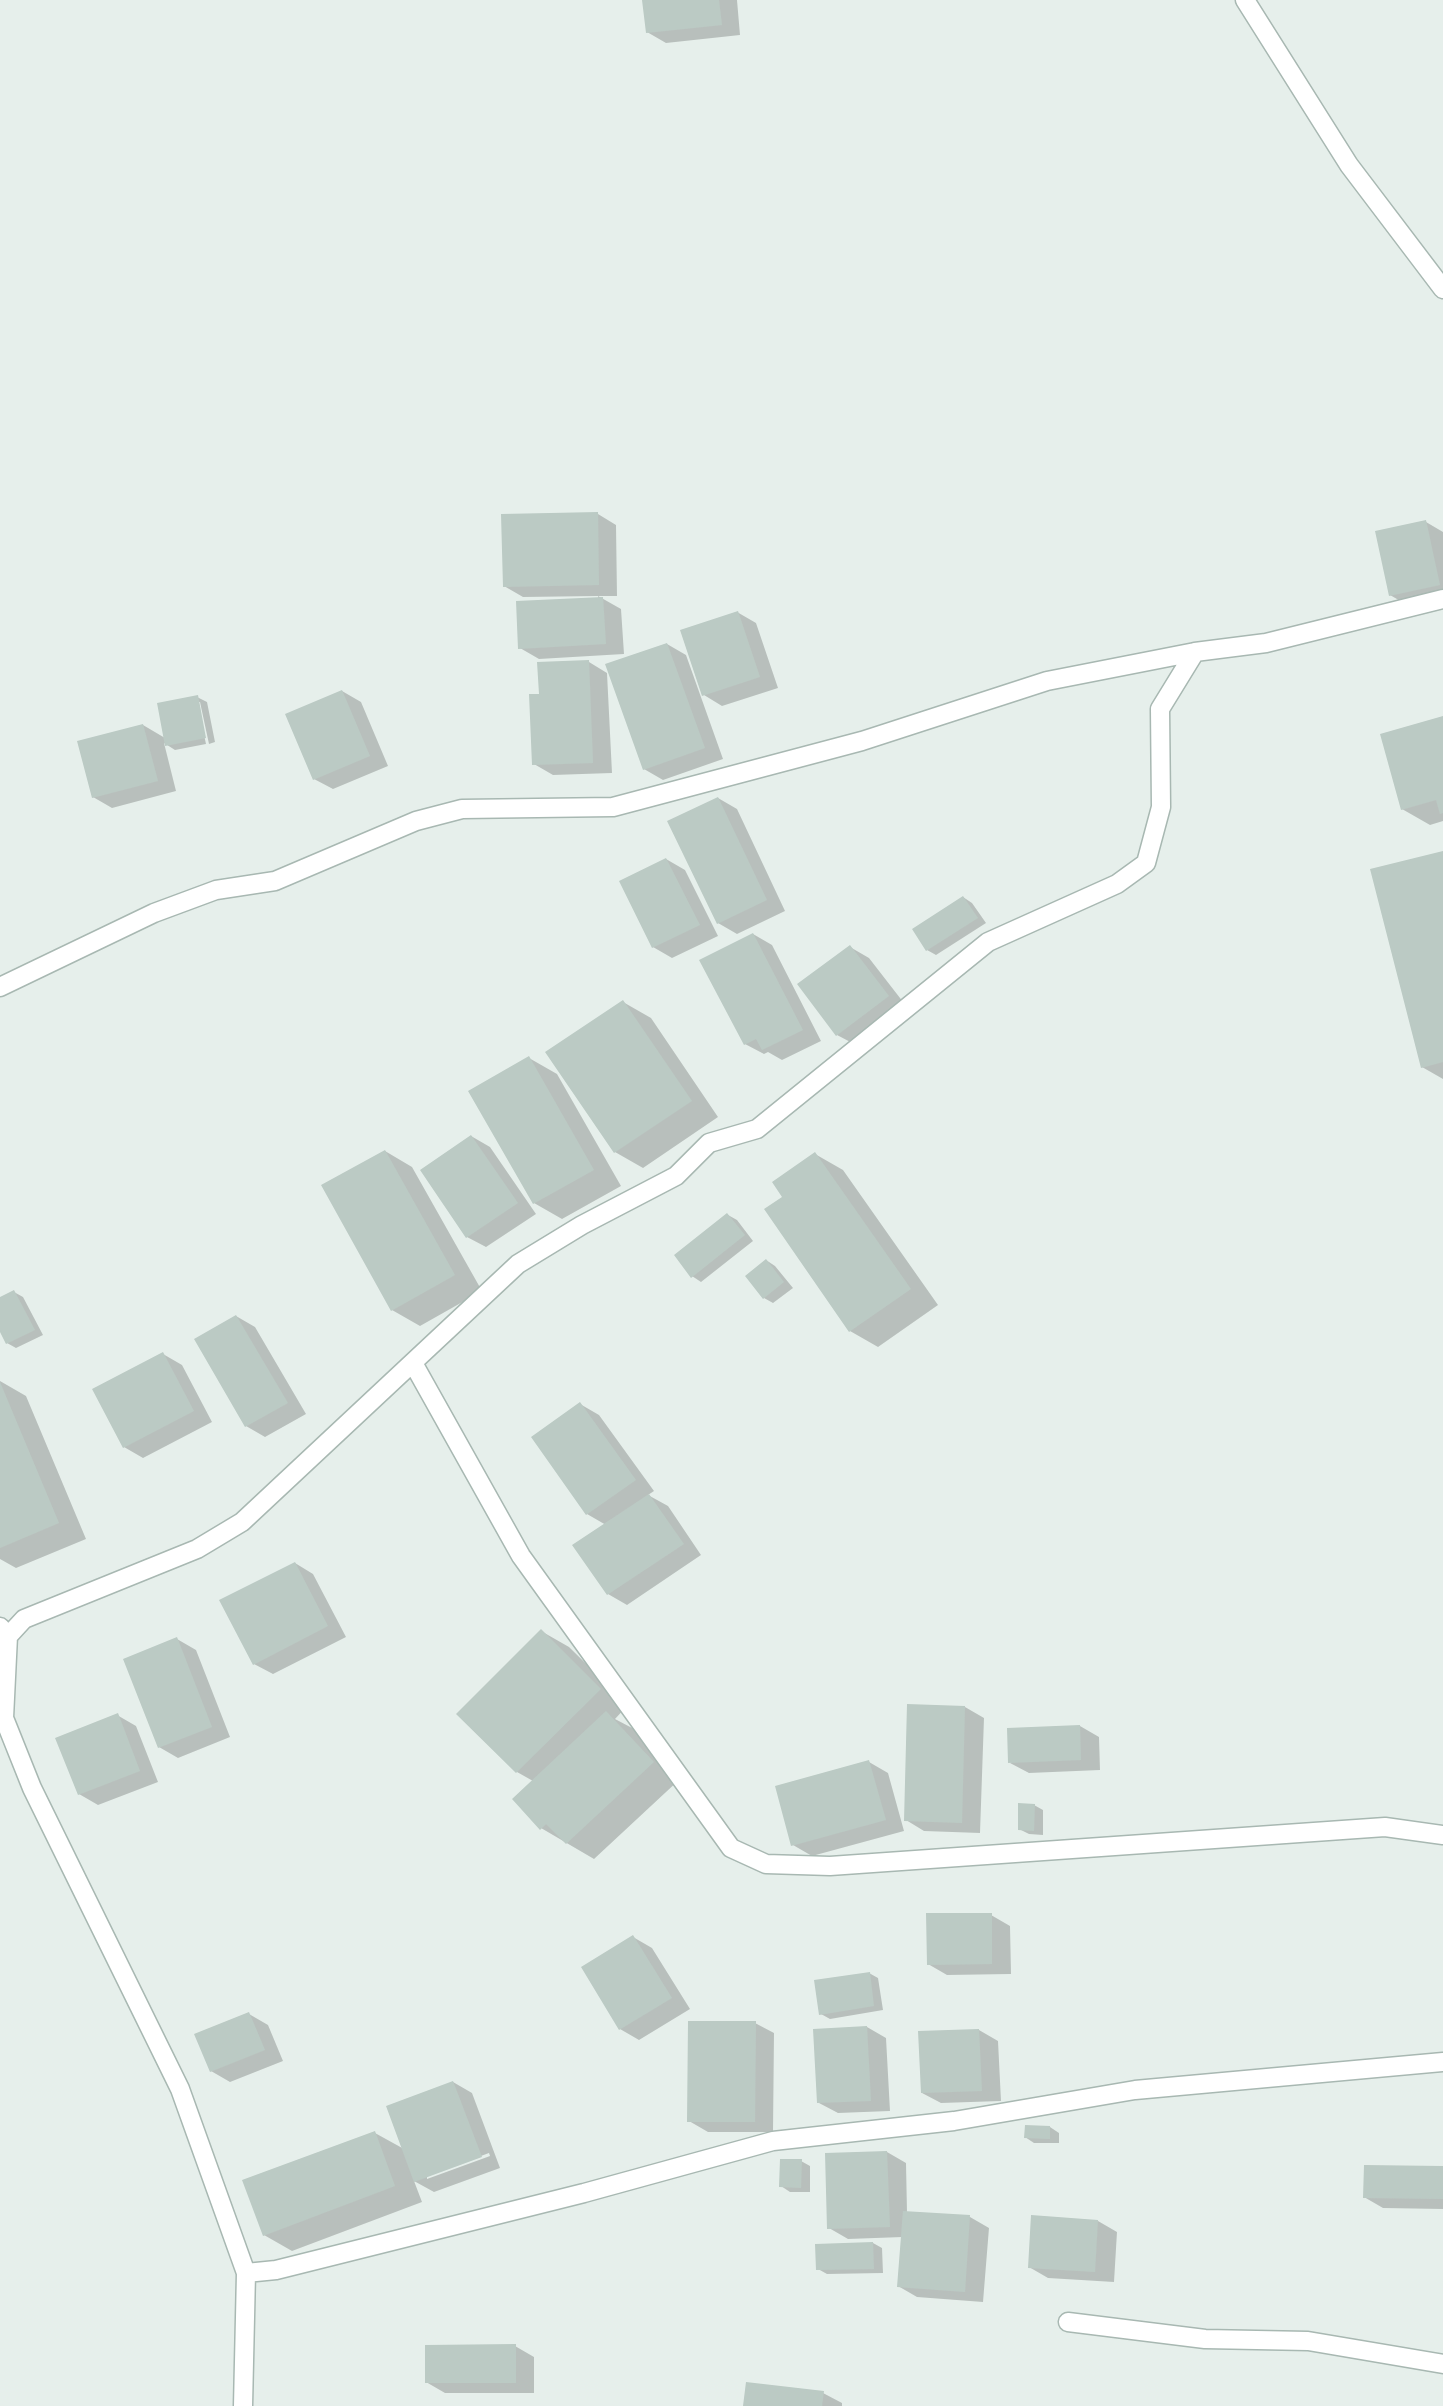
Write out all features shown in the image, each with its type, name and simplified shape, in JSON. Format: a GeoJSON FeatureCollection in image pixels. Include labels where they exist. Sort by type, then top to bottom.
{"type":"FeatureCollection","features":[{"type":"Feature","properties":{"kind":"street"},"geometry":{"type":"LineString","coordinates":[[1245,0],[1349,165],[1443,289]]}},
{"type":"Feature","properties":{"kind":"street"},"geometry":{"type":"LineString","coordinates":[[0,987],[154,913],[216,890],[275,881],[416,821],[462,809],[613,807],[862,741],[1047,681],[1195,652],[1266,643],[1443,599]]}},
{"type":"Feature","properties":{"kind":"street"},"geometry":{"type":"LineString","coordinates":[[243,2406],[246,2273],[180,2089],[32,1788],[4,1718],[3,1636],[24,1619],[197,1549],[242,1522],[518,1264],[582,1225],[676,1176],[709,1143],[757,1129],[988,942],[1117,884],[1146,863],[1161,807],[1160,709],[1195,652]]}},
{"type":"Feature","properties":{"kind":"street"},"geometry":{"type":"LineString","coordinates":[[413,1363],[521,1557],[731,1848],[766,1864],[830,1866],[1385,1827],[1443,1835]]}},
{"type":"Feature","properties":{"kind":"street"},"geometry":{"type":"LineString","coordinates":[[246,2273],[288,2267],[584,2193],[773,2141],[954,2121],[1135,2090],[1443,2062]]}},
{"type":"Feature","properties":{"kind":"street"},"geometry":{"type":"LineString","coordinates":[[1068,2322],[1205,2339],[1308,2341],[1443,2364]]}},
{"type":"Feature","properties":{"kind":"building"},"geometry":{"type":"Polygon","coordinates":[[[642,0],[719,0],[722,25],[646,33],[642,0]]]}},
{"type":"Feature","properties":{"kind":"building"},"geometry":{"type":"Polygon","coordinates":[[[598,512],[599,585],[503,587],[501,514],[598,512]]]}},
{"type":"Feature","properties":{"kind":"building"},"geometry":{"type":"Polygon","coordinates":[[[1426,520],[1440,585],[1389,596],[1375,531],[1426,520]]]}},
{"type":"Feature","properties":{"kind":"building"},"geometry":{"type":"Polygon","coordinates":[[[603,597],[606,644],[518,649],[516,601],[603,597]]]}},
{"type":"Feature","properties":{"kind":"building"},"geometry":{"type":"Polygon","coordinates":[[[738,611],[760,677],[702,696],[680,630],[738,611]]]}},
{"type":"Feature","properties":{"kind":"building"},"geometry":{"type":"Polygon","coordinates":[[[667,643],[705,748],[643,770],[605,664],[667,643]]]}},
{"type":"Feature","properties":{"kind":"building"},"geometry":{"type":"Polygon","coordinates":[[[589,660],[593,763],[532,765],[529,694],[539,694],[537,662],[589,660]]]}},
{"type":"Feature","properties":{"kind":"building"},"geometry":{"type":"Polygon","coordinates":[[[342,690],[370,756],[313,780],[285,714],[342,690]]]}},
{"type":"Feature","properties":{"kind":"building"},"geometry":{"type":"Polygon","coordinates":[[[198,695],[206,738],[165,746],[157,703],[198,695]]]}},
{"type":"Feature","properties":{"kind":"building"},"geometry":{"type":"Polygon","coordinates":[[[1443,716],[1443,813],[1440,814],[1436,800],[1401,810],[1380,734],[1443,716]]]}},
{"type":"Feature","properties":{"kind":"building"},"geometry":{"type":"Polygon","coordinates":[[[143,724],[158,781],[92,798],[77,741],[143,724]]]}},
{"type":"Feature","properties":{"kind":"building"},"geometry":{"type":"Polygon","coordinates":[[[718,797],[767,900],[717,924],[667,821],[718,797]]]}},
{"type":"Feature","properties":{"kind":"building"},"geometry":{"type":"Polygon","coordinates":[[[1443,851],[1443,1062],[1421,1068],[1370,869],[1443,851]]]}},
{"type":"Feature","properties":{"kind":"building"},"geometry":{"type":"Polygon","coordinates":[[[666,858],[700,925],[652,948],[619,881],[666,858]]]}},
{"type":"Feature","properties":{"kind":"building"},"geometry":{"type":"Polygon","coordinates":[[[963,896],[978,918],[926,951],[912,929],[963,896]]]}},
{"type":"Feature","properties":{"kind":"building"},"geometry":{"type":"Polygon","coordinates":[[[753,933],[803,1030],[762,1050],[756,1039],[744,1045],[699,960],[753,933]]]}},
{"type":"Feature","properties":{"kind":"building"},"geometry":{"type":"Polygon","coordinates":[[[850,945],[889,996],[836,1036],[797,984],[850,945]]]}},
{"type":"Feature","properties":{"kind":"building"},"geometry":{"type":"Polygon","coordinates":[[[623,1000],[692,1101],[614,1153],[545,1052],[623,1000]]]}},
{"type":"Feature","properties":{"kind":"building"},"geometry":{"type":"Polygon","coordinates":[[[529,1056],[594,1170],[533,1204],[468,1091],[529,1056]]]}},
{"type":"Feature","properties":{"kind":"building"},"geometry":{"type":"Polygon","coordinates":[[[471,1135],[518,1203],[466,1238],[420,1170],[471,1135]]]}},
{"type":"Feature","properties":{"kind":"building"},"geometry":{"type":"Polygon","coordinates":[[[385,1150],[455,1275],[391,1311],[321,1185],[385,1150]]]}},
{"type":"Feature","properties":{"kind":"building"},"geometry":{"type":"Polygon","coordinates":[[[815,1152],[911,1289],[849,1332],[764,1209],[782,1197],[772,1182],[815,1152]]]}},
{"type":"Feature","properties":{"kind":"building"},"geometry":{"type":"Polygon","coordinates":[[[727,1213],[745,1235],[691,1278],[674,1255],[727,1213]]]}},
{"type":"Feature","properties":{"kind":"building"},"geometry":{"type":"Polygon","coordinates":[[[766,1259],[784,1282],[763,1299],[745,1276],[766,1259]]]}},
{"type":"Feature","properties":{"kind":"building"},"geometry":{"type":"Polygon","coordinates":[[[14,1290],[35,1330],[6,1344],[0,1332],[0,1297],[14,1290]]]}},
{"type":"Feature","properties":{"kind":"building"},"geometry":{"type":"Polygon","coordinates":[[[236,1315],[288,1403],[245,1427],[194,1339],[236,1315]]]}},
{"type":"Feature","properties":{"kind":"building"},"geometry":{"type":"Polygon","coordinates":[[[163,1352],[194,1411],[123,1448],[92,1389],[163,1352]]]}},
{"type":"Feature","properties":{"kind":"building"},"geometry":{"type":"Polygon","coordinates":[[[0,1382],[59,1523],[0,1548],[0,1382]]]}},
{"type":"Feature","properties":{"kind":"building"},"geometry":{"type":"Polygon","coordinates":[[[580,1402],[636,1480],[586,1515],[531,1437],[580,1402]]]}},
{"type":"Feature","properties":{"kind":"building"},"geometry":{"type":"Polygon","coordinates":[[[649,1494],[684,1544],[607,1595],[572,1545],[649,1494]]]}},
{"type":"Feature","properties":{"kind":"building"},"geometry":{"type":"Polygon","coordinates":[[[295,1562],[328,1626],[253,1665],[219,1600],[295,1562]]]}},
{"type":"Feature","properties":{"kind":"building"},"geometry":{"type":"Polygon","coordinates":[[[541,1629],[601,1689],[516,1773],[456,1714],[541,1629]]]}},
{"type":"Feature","properties":{"kind":"building"},"geometry":{"type":"Polygon","coordinates":[[[177,1637],[212,1727],[158,1748],[123,1659],[177,1637]]]}},
{"type":"Feature","properties":{"kind":"building"},"geometry":{"type":"Polygon","coordinates":[[[907,1704],[965,1706],[962,1823],[904,1821],[907,1704]]]}},
{"type":"Feature","properties":{"kind":"building"},"geometry":{"type":"Polygon","coordinates":[[[606,1711],[654,1762],[566,1844],[546,1824],[540,1830],[512,1799],[606,1711]]]}},
{"type":"Feature","properties":{"kind":"building"},"geometry":{"type":"Polygon","coordinates":[[[118,1713],[140,1771],[78,1795],[55,1738],[118,1713]]]}},
{"type":"Feature","properties":{"kind":"building"},"geometry":{"type":"Polygon","coordinates":[[[1080,1725],[1081,1760],[1008,1763],[1007,1728],[1080,1725]]]}},
{"type":"Feature","properties":{"kind":"building"},"geometry":{"type":"Polygon","coordinates":[[[869,1760],[886,1820],[791,1846],[775,1786],[869,1760]]]}},
{"type":"Feature","properties":{"kind":"building"},"geometry":{"type":"Polygon","coordinates":[[[1018,1803],[1035,1804],[1034,1831],[1018,1830],[1018,1803]]]}},
{"type":"Feature","properties":{"kind":"building"},"geometry":{"type":"Polygon","coordinates":[[[926,1913],[992,1913],[992,1964],[927,1965],[926,1913]]]}},
{"type":"Feature","properties":{"kind":"building"},"geometry":{"type":"Polygon","coordinates":[[[633,1935],[672,1998],[619,2030],[581,1967],[633,1935]]]}},
{"type":"Feature","properties":{"kind":"building"},"geometry":{"type":"Polygon","coordinates":[[[870,1972],[874,2006],[819,2015],[814,1980],[870,1972]]]}},
{"type":"Feature","properties":{"kind":"building"},"geometry":{"type":"Polygon","coordinates":[[[249,2012],[265,2050],[210,2072],[194,2034],[249,2012]]]}},
{"type":"Feature","properties":{"kind":"building"},"geometry":{"type":"Polygon","coordinates":[[[688,2021],[756,2021],[755,2122],[687,2122],[688,2021]]]}},
{"type":"Feature","properties":{"kind":"building"},"geometry":{"type":"Polygon","coordinates":[[[867,2026],[871,2101],[817,2103],[813,2029],[867,2026]]]}},
{"type":"Feature","properties":{"kind":"building"},"geometry":{"type":"Polygon","coordinates":[[[979,2029],[982,2091],[921,2093],[918,2031],[979,2029]]]}},
{"type":"Feature","properties":{"kind":"building"},"geometry":{"type":"Polygon","coordinates":[[[453,2081],[482,2157],[414,2182],[386,2106],[453,2081]]]}},
{"type":"Feature","properties":{"kind":"building"},"geometry":{"type":"Polygon","coordinates":[[[1025,2125],[1050,2126],[1050,2139],[1024,2138],[1025,2125]]]}},
{"type":"Feature","properties":{"kind":"building"},"geometry":{"type":"Polygon","coordinates":[[[375,2131],[395,2186],[263,2236],[242,2180],[375,2131]]]}},
{"type":"Feature","properties":{"kind":"building"},"geometry":{"type":"Polygon","coordinates":[[[887,2151],[890,2227],[827,2229],[825,2153],[887,2151]]]}},
{"type":"Feature","properties":{"kind":"building"},"geometry":{"type":"Polygon","coordinates":[[[780,2159],[802,2159],[801,2188],[779,2187],[780,2159]]]}},
{"type":"Feature","properties":{"kind":"building"},"geometry":{"type":"Polygon","coordinates":[[[1364,2165],[1443,2166],[1443,2199],[1363,2198],[1364,2165]]]}},
{"type":"Feature","properties":{"kind":"building"},"geometry":{"type":"Polygon","coordinates":[[[903,2211],[970,2215],[965,2292],[897,2287],[903,2211]]]}},
{"type":"Feature","properties":{"kind":"building"},"geometry":{"type":"Polygon","coordinates":[[[1031,2215],[1098,2220],[1095,2272],[1028,2268],[1031,2215]]]}},
{"type":"Feature","properties":{"kind":"building"},"geometry":{"type":"Polygon","coordinates":[[[873,2242],[874,2269],[816,2270],[815,2244],[873,2242]]]}},
{"type":"Feature","properties":{"kind":"building"},"geometry":{"type":"Polygon","coordinates":[[[516,2344],[516,2383],[425,2383],[425,2345],[516,2344]]]}},
{"type":"Feature","properties":{"kind":"building"},"geometry":{"type":"Polygon","coordinates":[[[746,2382],[824,2391],[822,2406],[743,2406],[746,2382]]]}}]}
